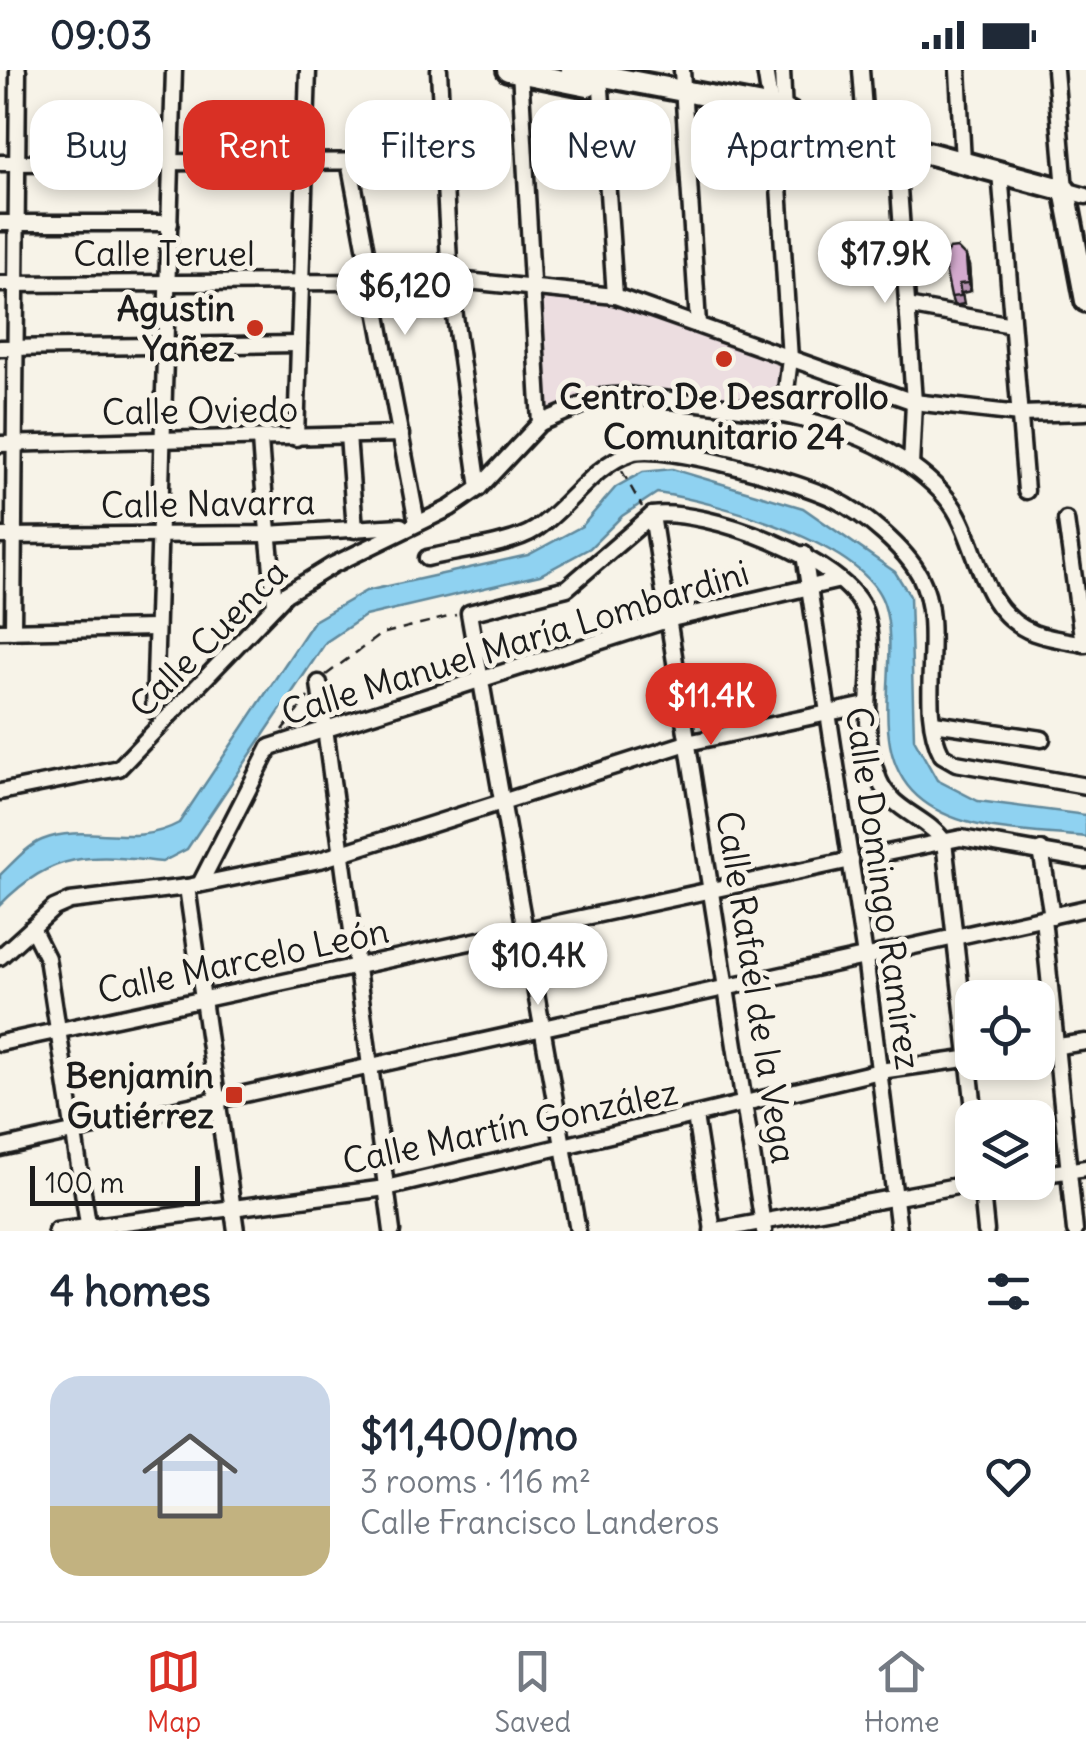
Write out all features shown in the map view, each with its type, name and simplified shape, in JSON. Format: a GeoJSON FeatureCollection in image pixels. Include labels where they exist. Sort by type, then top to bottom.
{"type":"FeatureCollection","features":[{"type":"Feature","properties":{"kind":"street"},"geometry":{"type":"LineString","coordinates":[[18,70],[18,348],[8,444],[6,631],[156,628]]}},
{"type":"Feature","properties":{"kind":"street"},"geometry":{"type":"LineString","coordinates":[[154,711],[174,70]]}},
{"type":"Feature","properties":{"kind":"street"},"geometry":{"type":"LineString","coordinates":[[307,100],[308,70]]}},
{"type":"Feature","properties":{"kind":"street"},"geometry":{"type":"LineString","coordinates":[[438,70],[440,100]]}},
{"type":"Feature","properties":{"kind":"street"},"geometry":{"type":"LineString","coordinates":[[572,70],[691,101]]}},
{"type":"Feature","properties":{"kind":"street"},"geometry":{"type":"LineString","coordinates":[[682,70],[698,324]]}},
{"type":"Feature","properties":{"kind":"street"},"geometry":{"type":"LineString","coordinates":[[766,70],[775,100]]}},
{"type":"Feature","properties":{"kind":"street"},"geometry":{"type":"LineString","coordinates":[[781,100],[782,70]]}},
{"type":"Feature","properties":{"kind":"street"},"geometry":{"type":"LineString","coordinates":[[862,70],[864,100]]}},
{"type":"Feature","properties":{"kind":"street"},"geometry":{"type":"LineString","coordinates":[[958,70],[963,162]]}},
{"type":"Feature","properties":{"kind":"street"},"geometry":{"type":"LineString","coordinates":[[1055,70],[1064,190],[1086,301]]}},
{"type":"Feature","properties":{"kind":"street"},"geometry":{"type":"LineString","coordinates":[[601,78],[516,71],[540,423],[578,404],[626,395],[783,414],[879,446],[911,466],[956,511],[984,582],[1003,612],[1033,632],[1084,644],[1066,520]]}},
{"type":"Feature","properties":{"kind":"street"},"geometry":{"type":"LineString","coordinates":[[601,78],[615,296]]}},
{"type":"Feature","properties":{"kind":"street"},"geometry":{"type":"LineString","coordinates":[[931,154],[1086,196]]}},
{"type":"Feature","properties":{"kind":"street"},"geometry":{"type":"LineString","coordinates":[[0,163],[183,161]]}},
{"type":"Feature","properties":{"kind":"street"},"geometry":{"type":"LineString","coordinates":[[1000,172],[1026,491]]}},
{"type":"Feature","properties":{"kind":"street"},"geometry":{"type":"LineString","coordinates":[[296,438],[303,190]]}},
{"type":"Feature","properties":{"kind":"street"},"geometry":{"type":"LineString","coordinates":[[355,190],[416,523]]}},
{"type":"Feature","properties":{"kind":"street"},"geometry":{"type":"LineString","coordinates":[[445,190],[450,281],[479,488]]}},
{"type":"Feature","properties":{"kind":"street"},"geometry":{"type":"LineString","coordinates":[[783,414],[790,359],[784,190]]}},
{"type":"Feature","properties":{"kind":"street"},"geometry":{"type":"LineString","coordinates":[[899,190],[914,402],[911,466]]}},
{"type":"Feature","properties":{"kind":"street"},"geometry":{"type":"LineString","coordinates":[[0,223],[170,223]]}},
{"type":"Feature","properties":{"kind":"street","name":"Calle Teruel"},"geometry":{"type":"LineString","coordinates":[[0,284],[355,281],[370,274],[615,296],[914,402],[1019,414],[1086,412]]}},
{"type":"Feature","properties":{"kind":"street"},"geometry":{"type":"LineString","coordinates":[[908,306],[1012,325]]}},
{"type":"Feature","properties":{"kind":"street"},"geometry":{"type":"LineString","coordinates":[[0,348],[299,344]]}},
{"type":"Feature","properties":{"kind":"street","name":"Calle Cuenca"},"geometry":{"type":"LineString","coordinates":[[6,792],[124,765],[275,605],[308,579],[450,508],[479,488],[540,423]]}},
{"type":"Feature","properties":{"kind":"street","name":"Calle Oviedo"},"geometry":{"type":"LineString","coordinates":[[8,444],[400,434]]}},
{"type":"Feature","properties":{"kind":"street"},"geometry":{"type":"LineString","coordinates":[[348,436],[355,530]]}},
{"type":"Feature","properties":{"kind":"street"},"geometry":{"type":"LineString","coordinates":[[260,438],[275,605]]}},
{"type":"Feature","properties":{"kind":"street"},"geometry":{"type":"LineString","coordinates":[[426,558],[533,531],[606,466],[635,452],[673,452],[811,490],[841,502],[904,554],[921,577],[929,603],[934,723],[938,747],[948,761],[1086,786]]}},
{"type":"Feature","properties":{"kind":"street"},"geometry":{"type":"LineString","coordinates":[[578,1231],[469,613],[567,588],[648,512],[693,518],[804,554],[860,601],[866,618],[866,705],[876,770],[886,794],[935,829],[944,842],[963,980]]}},
{"type":"Feature","properties":{"kind":"street","name":"Calle Rafaél de la Vega"},"geometry":{"type":"LineString","coordinates":[[648,512],[764,1226]]}},
{"type":"Feature","properties":{"kind":"street","name":"Calle Navarra"},"geometry":{"type":"LineString","coordinates":[[7,536],[267,534],[416,523]]}},
{"type":"Feature","properties":{"kind":"street","name":"Calle Domingo Ramírez"},"geometry":{"type":"LineString","coordinates":[[804,554],[865,957],[899,1231]]}},
{"type":"Feature","properties":{"kind":"street","name":"Calle Manuel María Lombardini"},"geometry":{"type":"LineString","coordinates":[[270,748],[667,620],[836,581]]}},
{"type":"Feature","properties":{"kind":"street"},"geometry":{"type":"LineString","coordinates":[[319,684],[392,1231]]}},
{"type":"Feature","properties":{"kind":"street"},"geometry":{"type":"LineString","coordinates":[[0,956],[54,908],[70,901],[194,886],[342,853],[688,743],[866,705]]}},
{"type":"Feature","properties":{"kind":"street"},"geometry":{"type":"LineString","coordinates":[[934,723],[1042,739]]}},
{"type":"Feature","properties":{"kind":"street"},"geometry":{"type":"LineString","coordinates":[[236,1231],[202,999],[194,886],[270,748]]}},
{"type":"Feature","properties":{"kind":"street"},"geometry":{"type":"LineString","coordinates":[[0,805],[6,792]]}},
{"type":"Feature","properties":{"kind":"street"},"geometry":{"type":"LineString","coordinates":[[866,857],[961,838],[1086,860]]}},
{"type":"Feature","properties":{"kind":"street"},"geometry":{"type":"LineString","coordinates":[[1041,850],[1075,1231]]}},
{"type":"Feature","properties":{"kind":"street","name":"Calle Marcelo León"},"geometry":{"type":"LineString","coordinates":[[0,1043],[850,860]]}},
{"type":"Feature","properties":{"kind":"street"},"geometry":{"type":"LineString","coordinates":[[0,1148],[1086,908]]}},
{"type":"Feature","properties":{"kind":"street"},"geometry":{"type":"LineString","coordinates":[[32,928],[48,958],[89,1229]]}},
{"type":"Feature","properties":{"kind":"street"},"geometry":{"type":"LineString","coordinates":[[1056,1047],[1086,1042]]}},
{"type":"Feature","properties":{"kind":"street","name":"Calle Martín González"},"geometry":{"type":"LineString","coordinates":[[56,1231],[386,1188],[880,1071],[955,1060]]}},
{"type":"Feature","properties":{"kind":"street"},"geometry":{"type":"LineString","coordinates":[[695,1116],[713,1231],[764,1226],[895,1195],[955,1186]]}},
{"type":"Feature","properties":{"kind":"street"},"geometry":{"type":"LineString","coordinates":[[1055,1172],[1086,1168]]}},
{"type":"Feature","properties":{"kind":"street"},"geometry":{"type":"LineString","coordinates":[[982,1200],[986,1231]]}},
{"type":"Feature","properties":{"kind":"path"},"geometry":{"type":"LineString","coordinates":[[619,466],[648,512]]}},
{"type":"Feature","properties":{"kind":"path"},"geometry":{"type":"LineString","coordinates":[[270,748],[339,662],[381,634],[469,613]]}},
{"type":"Feature","properties":{"kind":"shaded area"},"geometry":{"type":"Polygon","coordinates":[[[534,291],[616,298],[790,360],[782,413],[611,386],[543,415],[534,291]]]}},
{"type":"Feature","properties":{"kind":"water"},"geometry":{"type":"Polygon","coordinates":[[[672,469],[803,508],[895,572],[910,596],[914,739],[937,780],[978,801],[1086,815],[1086,837],[980,825],[940,812],[923,801],[904,781],[893,759],[887,707],[889,627],[884,604],[871,582],[848,562],[784,529],[714,505],[657,493],[622,516],[590,548],[540,575],[365,616],[326,642],[187,849],[162,862],[74,860],[38,874],[0,905],[0,875],[42,840],[76,833],[144,834],[179,823],[314,621],[366,591],[528,555],[582,526],[616,487],[643,472],[672,469]]]}},
{"type":"Feature","properties":{"kind":"building"},"geometry":{"type":"Polygon","coordinates":[[[957,248],[966,257],[968,283],[959,284],[961,296],[951,297],[943,259],[949,249],[957,248]]]}},
{"type":"Feature","properties":{"kind":"place","name":"Agustin Yañez"},"geometry":{"type":"Point","coordinates":[255,328]}},
{"type":"Feature","properties":{"kind":"place","name":"Centro De Desarrollo Comunitario 24"},"geometry":{"type":"Point","coordinates":[724,359]}},
{"type":"Feature","properties":{"kind":"place","name":"Benjamín Gutiérrez"},"geometry":{"type":"Point","coordinates":[234,1095]}}]}
